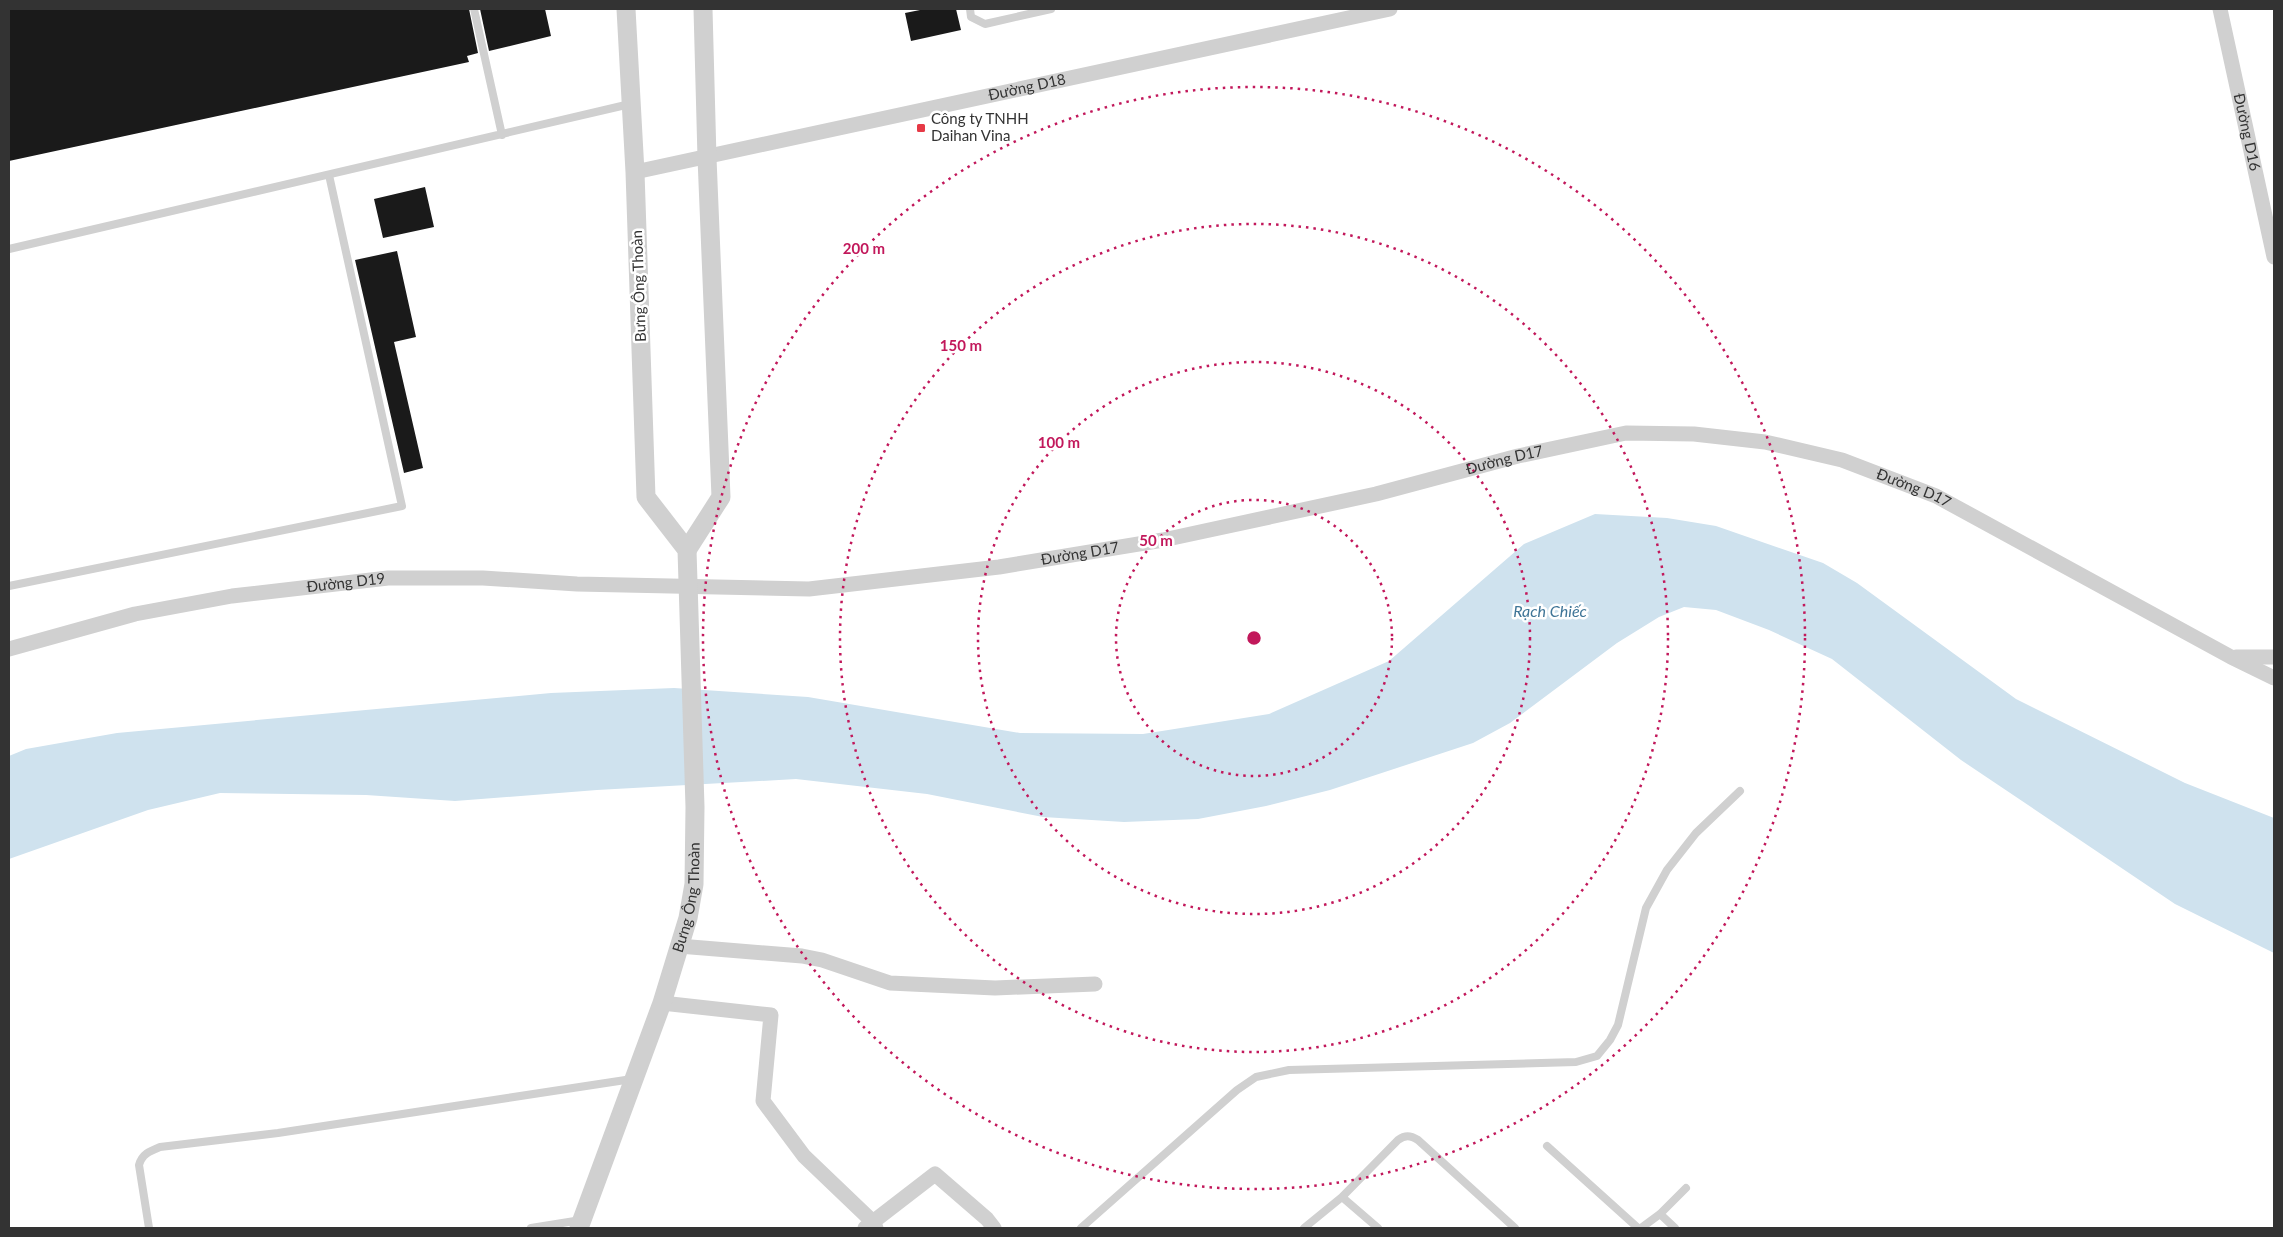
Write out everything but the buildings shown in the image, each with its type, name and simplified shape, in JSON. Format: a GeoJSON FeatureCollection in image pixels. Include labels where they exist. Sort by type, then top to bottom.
{"type":"FeatureCollection","features":[{"type":"Feature","properties":{"kind":"street","name":"Bưng Ông Thoàn"},"geometry":{"type":"LineString","coordinates":[[581,1224],[662,1003],[688,918],[694,884],[695,806],[687,550],[646,497],[635,172],[626,9]]}},
{"type":"Feature","properties":{"kind":"street"},"geometry":{"type":"LineString","coordinates":[[687,550],[721,497],[703,9]]}},
{"type":"Feature","properties":{"kind":"street","name":"Đường D18"},"geometry":{"type":"LineString","coordinates":[[635,172],[707,158],[1390,9]]}},
{"type":"Feature","properties":{"kind":"street","name":"Đường D16"},"geometry":{"type":"LineString","coordinates":[[2220,9],[2274,257]]}},
{"type":"Feature","properties":{"kind":"street","name":"Đường D17"},"geometry":{"type":"LineString","coordinates":[[689,586],[809,589],[999,567],[1163,540],[1376,494],[1518,456],[1626,433],[1694,434],[1765,442],[1842,460],[1936,496],[2231,657],[2274,678]]}},
{"type":"Feature","properties":{"kind":"street","name":"Đường D19"},"geometry":{"type":"LineString","coordinates":[[9,648],[145,612],[232,596],[388,578],[483,578],[577,584],[689,586]]}},
{"type":"Feature","properties":{"kind":"street"},"geometry":{"type":"LineString","coordinates":[[2231,657],[2274,656]]}},
{"type":"Feature","properties":{"kind":"street"},"geometry":{"type":"LineString","coordinates":[[679,946],[802,956],[822,960],[890,983],[995,988],[1095,984]]}},
{"type":"Feature","properties":{"kind":"street"},"geometry":{"type":"LineString","coordinates":[[662,1003],[770,1015],[764,1100],[804,1156],[871,1226],[935,1174],[987,1219],[994,1228]]}},
{"type":"Feature","properties":{"kind":"lane"},"geometry":{"type":"LineString","coordinates":[[474,9],[502,135]]}},
{"type":"Feature","properties":{"kind":"lane"},"geometry":{"type":"LineString","coordinates":[[970,9],[971,17],[985,24],[1051,9]]}},
{"type":"Feature","properties":{"kind":"lane"},"geometry":{"type":"LineString","coordinates":[[9,249],[632,104]]}},
{"type":"Feature","properties":{"kind":"lane"},"geometry":{"type":"LineString","coordinates":[[9,586],[402,506],[329,175]]}},
{"type":"Feature","properties":{"kind":"lane"},"geometry":{"type":"LineString","coordinates":[[1081,1228],[1237,1090],[1256,1077],[1289,1070],[1576,1062],[1597,1056],[1610,1040],[1618,1025],[1646,908],[1667,870],[1696,832],[1740,791]]}},
{"type":"Feature","properties":{"kind":"lane"},"geometry":{"type":"LineString","coordinates":[[149,1228],[139,1165],[141,1158],[160,1147],[278,1133],[635,1078]]}},
{"type":"Feature","properties":{"kind":"lane"},"geometry":{"type":"LineString","coordinates":[[1304,1228],[1342,1197],[1404,1136],[1411,1136],[1418,1140],[1516,1228]]}},
{"type":"Feature","properties":{"kind":"lane"},"geometry":{"type":"LineString","coordinates":[[1547,1146],[1639,1228],[1660,1214],[1686,1188]]}},
{"type":"Feature","properties":{"kind":"lane"},"geometry":{"type":"LineString","coordinates":[[1342,1197],[1378,1228]]}},
{"type":"Feature","properties":{"kind":"lane"},"geometry":{"type":"LineString","coordinates":[[1660,1214],[1675,1228]]}},
{"type":"Feature","properties":{"kind":"lane"},"geometry":{"type":"LineString","coordinates":[[531,1228],[581,1224]]}},
{"type":"Feature","properties":{"kind":"water","name":"Rạch Chiếc"},"geometry":{"type":"Polygon","coordinates":[[[1595,514],[1667,518],[1716,526],[1823,563],[1857,583],[2016,699],[2185,783],[2274,818],[2274,953],[2175,904],[1961,760],[1832,659],[1769,630],[1716,610],[1684,607],[1659,617],[1617,643],[1510,723],[1473,743],[1330,790],[1266,806],[1198,819],[1124,822],[1043,817],[927,794],[796,779],[597,790],[455,801],[366,795],[220,793],[148,810],[9,859],[9,756],[26,749],[117,733],[551,693],[674,688],[808,697],[1020,733],[1143,734],[1269,714],[1389,661],[1524,544],[1595,514]]]}},
{"type":"Feature","properties":{"kind":"place","name":"Công ty TNHH Daihan Vina"},"geometry":{"type":"Point","coordinates":[921,128]}}]}
